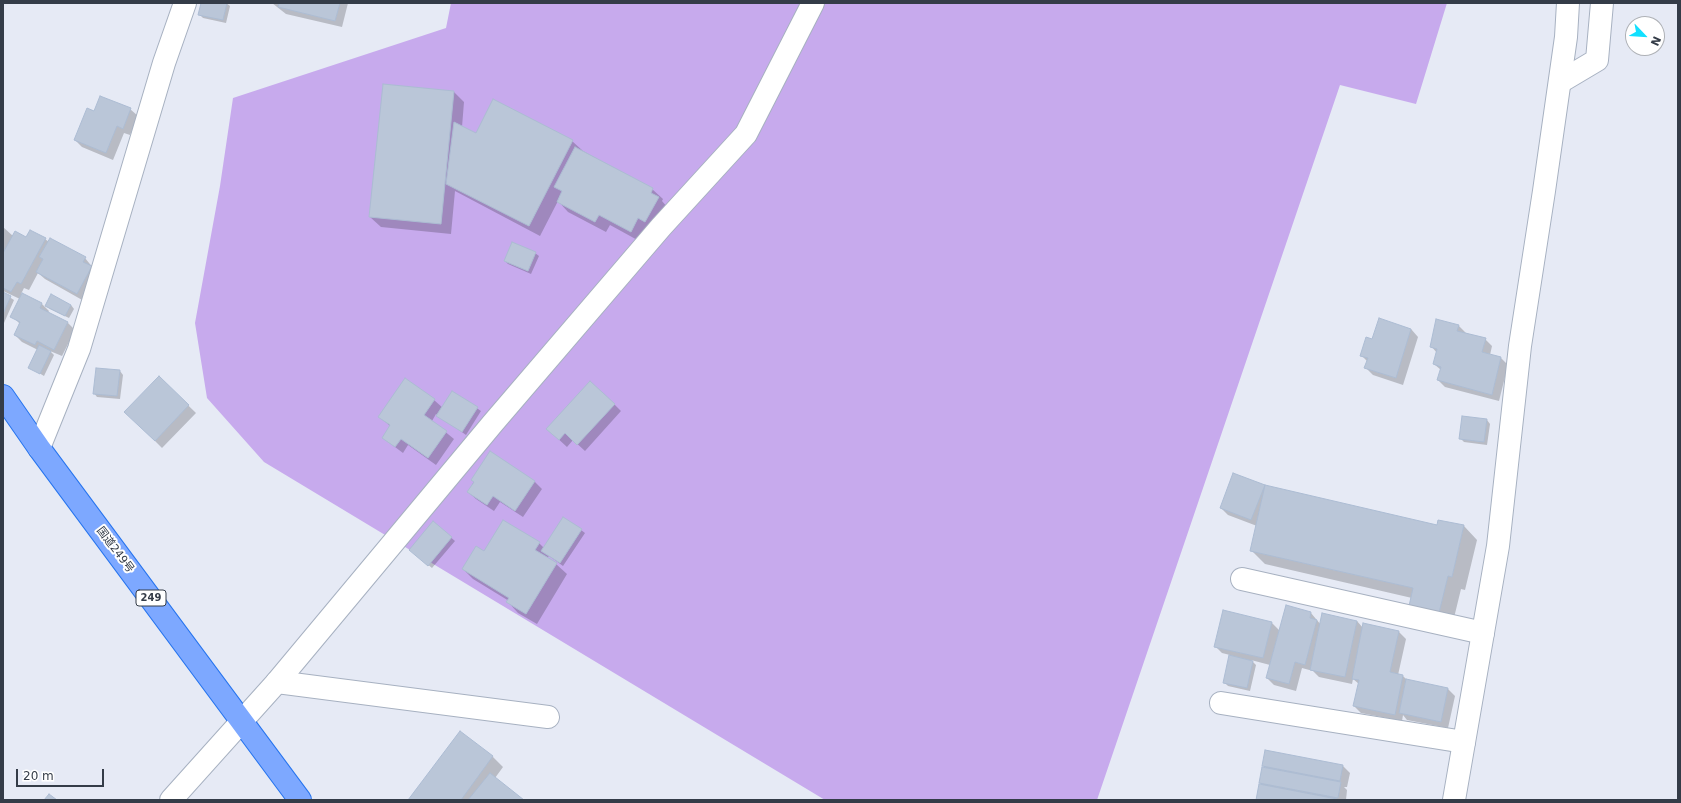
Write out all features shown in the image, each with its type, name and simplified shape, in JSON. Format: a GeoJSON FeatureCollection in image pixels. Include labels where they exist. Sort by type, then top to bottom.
{"type":"FeatureCollection","features":[{"type":"Feature","properties":{"kind":"highway","name":"国道249号"},"geometry":{"type":"LineString","coordinates":[[3,396],[39,448],[300,800]]}},
{"type":"Feature","properties":{"kind":"street"},"geometry":{"type":"LineString","coordinates":[[39,448],[80,349],[164,63],[185,3]]}},
{"type":"Feature","properties":{"kind":"street"},"geometry":{"type":"LineString","coordinates":[[171,800],[277,682],[493,423],[661,227],[746,134],[813,3]]}},
{"type":"Feature","properties":{"kind":"street"},"geometry":{"type":"LineString","coordinates":[[1454,800],[1498,546],[1520,346],[1560,82],[1566,37],[1568,3]]}},
{"type":"Feature","properties":{"kind":"street"},"geometry":{"type":"LineString","coordinates":[[1560,82],[1597,60],[1602,3]]}},
{"type":"Feature","properties":{"kind":"street"},"geometry":{"type":"LineString","coordinates":[[1242,579],[1483,633]]}},
{"type":"Feature","properties":{"kind":"street"},"geometry":{"type":"LineString","coordinates":[[277,682],[548,717]]}},
{"type":"Feature","properties":{"kind":"street"},"geometry":{"type":"LineString","coordinates":[[1222,703],[1464,742]]}},
{"type":"Feature","properties":{"kind":"shaded area"},"geometry":{"type":"Polygon","coordinates":[[[451,3],[1447,3],[1416,104],[1340,85],[1097,800],[825,800],[264,462],[207,398],[195,323],[220,186],[233,98],[446,28],[451,3]]]}},
{"type":"Feature","properties":{"kind":"building"},"geometry":{"type":"Polygon","coordinates":[[[201,3],[227,3],[223,20],[198,15],[201,3]]]}},
{"type":"Feature","properties":{"kind":"building"},"geometry":{"type":"Polygon","coordinates":[[[275,3],[340,3],[335,21],[278,7],[279,4],[275,3]]]}},
{"type":"Feature","properties":{"kind":"building"},"geometry":{"type":"Polygon","coordinates":[[[383,84],[454,91],[441,224],[369,217],[383,84]]]}},
{"type":"Feature","properties":{"kind":"building"},"geometry":{"type":"Polygon","coordinates":[[[100,96],[131,108],[123,129],[117,126],[106,153],[74,140],[87,108],[94,111],[100,96]]]}},
{"type":"Feature","properties":{"kind":"building"},"geometry":{"type":"Polygon","coordinates":[[[493,99],[573,140],[529,226],[446,184],[454,122],[476,133],[493,99]]]}},
{"type":"Feature","properties":{"kind":"building"},"geometry":{"type":"Polygon","coordinates":[[[575,147],[653,188],[651,193],[659,197],[645,222],[638,218],[631,232],[599,215],[595,222],[557,202],[562,191],[554,187],[575,147]]]}},
{"type":"Feature","properties":{"kind":"building"},"geometry":{"type":"Polygon","coordinates":[[[30,230],[46,238],[21,284],[17,282],[11,292],[3,288],[3,253],[15,231],[26,237],[30,230]]]}},
{"type":"Feature","properties":{"kind":"building"},"geometry":{"type":"Polygon","coordinates":[[[50,238],[86,257],[83,262],[92,266],[77,294],[36,272],[43,259],[39,257],[50,238]]]}},
{"type":"Feature","properties":{"kind":"building"},"geometry":{"type":"Polygon","coordinates":[[[512,242],[536,252],[528,271],[504,261],[512,242]]]}},
{"type":"Feature","properties":{"kind":"building"},"geometry":{"type":"Polygon","coordinates":[[[3,292],[11,296],[3,314],[3,292]]]}},
{"type":"Feature","properties":{"kind":"building"},"geometry":{"type":"Polygon","coordinates":[[[22,293],[42,303],[40,308],[68,322],[54,350],[37,341],[35,345],[14,335],[20,322],[10,317],[22,293]]]}},
{"type":"Feature","properties":{"kind":"building"},"geometry":{"type":"Polygon","coordinates":[[[51,294],[71,305],[65,316],[45,306],[51,294]]]}},
{"type":"Feature","properties":{"kind":"building"},"geometry":{"type":"Polygon","coordinates":[[[1379,318],[1411,329],[1396,378],[1364,368],[1368,358],[1360,356],[1366,337],[1372,339],[1379,318]]]}},
{"type":"Feature","properties":{"kind":"building"},"geometry":{"type":"Polygon","coordinates":[[[1436,319],[1459,325],[1457,331],[1486,338],[1482,352],[1501,357],[1492,395],[1437,380],[1441,367],[1433,364],[1437,349],[1430,347],[1436,319]]]}},
{"type":"Feature","properties":{"kind":"building"},"geometry":{"type":"Polygon","coordinates":[[[39,345],[51,351],[40,374],[28,368],[39,345]]]}},
{"type":"Feature","properties":{"kind":"building"},"geometry":{"type":"Polygon","coordinates":[[[96,368],[120,370],[117,396],[93,394],[96,368]]]}},
{"type":"Feature","properties":{"kind":"building"},"geometry":{"type":"Polygon","coordinates":[[[159,376],[189,405],[155,441],[124,412],[159,376]]]}},
{"type":"Feature","properties":{"kind":"building"},"geometry":{"type":"Polygon","coordinates":[[[405,378],[435,399],[424,415],[447,431],[428,458],[401,439],[395,447],[382,438],[390,425],[378,417],[405,378]]]}},
{"type":"Feature","properties":{"kind":"building"},"geometry":{"type":"Polygon","coordinates":[[[590,381],[615,404],[577,445],[565,433],[559,440],[546,429],[590,381]]]}},
{"type":"Feature","properties":{"kind":"building"},"geometry":{"type":"Polygon","coordinates":[[[452,391],[478,407],[462,432],[436,416],[452,391]]]}},
{"type":"Feature","properties":{"kind":"building"},"geometry":{"type":"Polygon","coordinates":[[[1462,416],[1487,419],[1484,442],[1459,439],[1462,416]]]}},
{"type":"Feature","properties":{"kind":"building"},"geometry":{"type":"Polygon","coordinates":[[[490,451],[535,481],[515,511],[493,496],[487,505],[467,492],[474,482],[471,480],[490,451]]]}},
{"type":"Feature","properties":{"kind":"building"},"geometry":{"type":"Polygon","coordinates":[[[1233,473],[1265,485],[1251,520],[1220,508],[1233,473]]]}},
{"type":"Feature","properties":{"kind":"building"},"geometry":{"type":"Polygon","coordinates":[[[1265,485],[1437,525],[1438,520],[1464,525],[1452,577],[1448,576],[1439,613],[1409,606],[1413,588],[1250,551],[1265,485]]]}},
{"type":"Feature","properties":{"kind":"building"},"geometry":{"type":"Polygon","coordinates":[[[563,517],[582,529],[560,563],[541,551],[563,517]]]}},
{"type":"Feature","properties":{"kind":"building"},"geometry":{"type":"Polygon","coordinates":[[[503,520],[540,542],[535,550],[557,563],[526,614],[506,602],[509,598],[462,569],[476,546],[484,551],[503,520]]]}},
{"type":"Feature","properties":{"kind":"building"},"geometry":{"type":"Polygon","coordinates":[[[433,521],[452,537],[428,566],[409,550],[433,521]]]}},
{"type":"Feature","properties":{"kind":"building"},"geometry":{"type":"Polygon","coordinates":[[[1286,605],[1311,612],[1310,618],[1317,620],[1305,665],[1295,662],[1289,684],[1266,678],[1286,605]]]}},
{"type":"Feature","properties":{"kind":"building"},"geometry":{"type":"Polygon","coordinates":[[[1223,610],[1272,622],[1263,658],[1214,647],[1223,610]]]}},
{"type":"Feature","properties":{"kind":"building"},"geometry":{"type":"Polygon","coordinates":[[[1322,613],[1357,621],[1345,677],[1310,670],[1322,613]]]}},
{"type":"Feature","properties":{"kind":"building"},"geometry":{"type":"Polygon","coordinates":[[[1363,623],[1399,631],[1390,672],[1403,675],[1395,715],[1353,706],[1359,680],[1352,679],[1363,623]]]}},
{"type":"Feature","properties":{"kind":"building"},"geometry":{"type":"Polygon","coordinates":[[[1229,655],[1253,661],[1247,688],[1223,683],[1229,655]]]}},
{"type":"Feature","properties":{"kind":"building"},"geometry":{"type":"Polygon","coordinates":[[[1406,679],[1448,688],[1441,722],[1399,713],[1406,679]]]}},
{"type":"Feature","properties":{"kind":"building"},"geometry":{"type":"Polygon","coordinates":[[[460,731],[493,756],[461,800],[408,800],[460,731]]]}},
{"type":"Feature","properties":{"kind":"building"},"geometry":{"type":"Polygon","coordinates":[[[1265,750],[1343,765],[1340,781],[1262,766],[1265,750]]]}},
{"type":"Feature","properties":{"kind":"building"},"geometry":{"type":"Polygon","coordinates":[[[1262,767],[1341,782],[1338,798],[1259,783],[1262,767]]]}},
{"type":"Feature","properties":{"kind":"building"},"geometry":{"type":"Polygon","coordinates":[[[490,773],[524,800],[468,800],[490,773]]]}},
{"type":"Feature","properties":{"kind":"building"},"geometry":{"type":"Polygon","coordinates":[[[1259,784],[1337,799],[1337,800],[1256,800],[1259,784]]]}},
{"type":"Feature","properties":{"kind":"building"},"geometry":{"type":"Polygon","coordinates":[[[49,794],[57,800],[44,800],[49,794]]]}}]}
